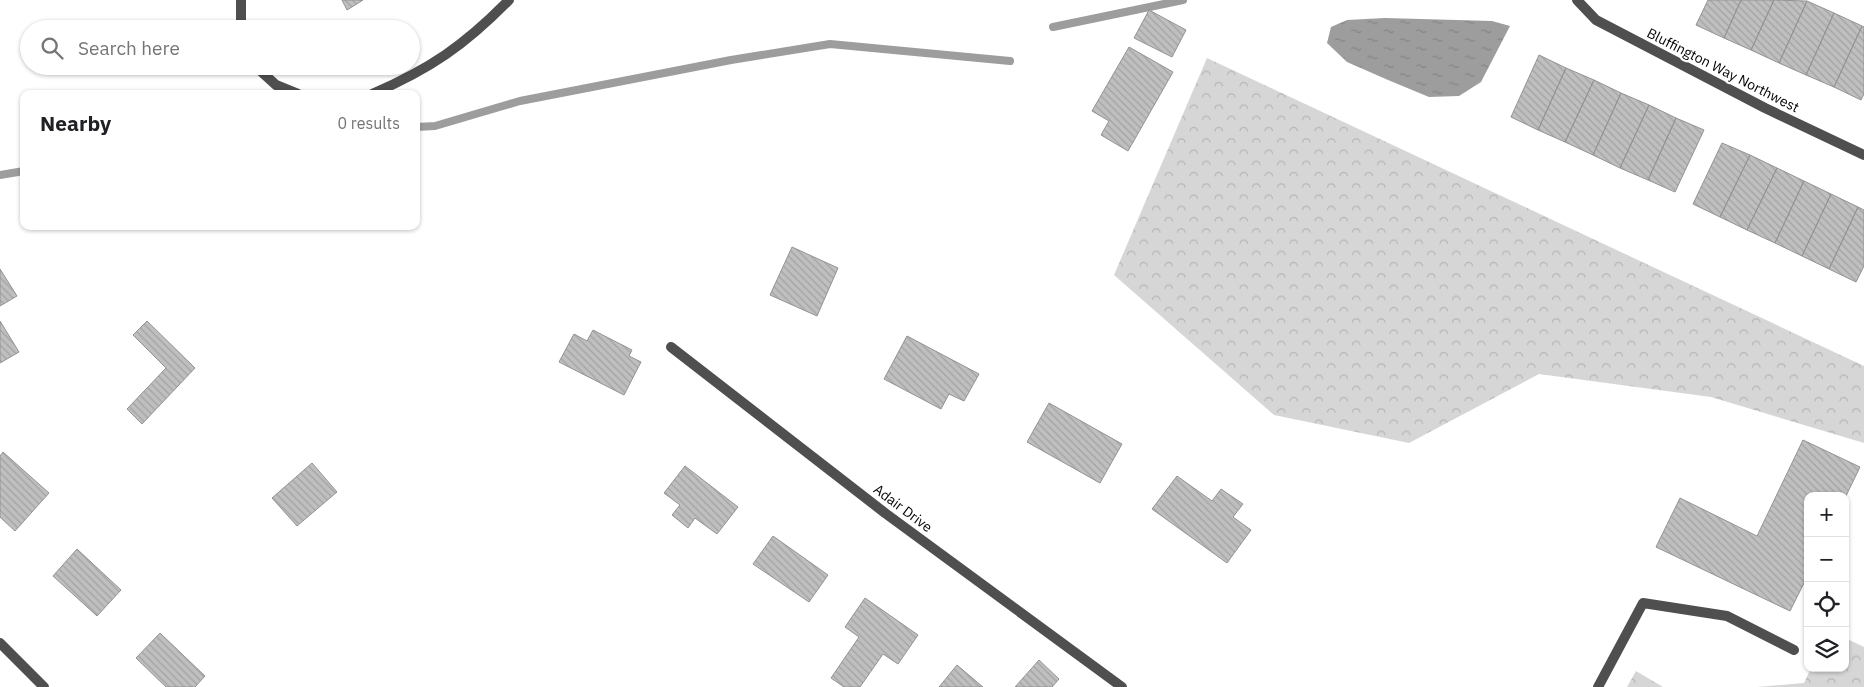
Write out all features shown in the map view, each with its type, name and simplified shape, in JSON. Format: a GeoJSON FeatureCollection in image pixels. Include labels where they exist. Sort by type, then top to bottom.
{"type":"FeatureCollection","features":[{"type":"Feature","properties":{"kind":"street"},"geometry":{"type":"LineString","coordinates":[[240,0],[241,20]]}},
{"type":"Feature","properties":{"kind":"street"},"geometry":{"type":"LineString","coordinates":[[420,71],[446,57],[468,40],[509,0]]}},
{"type":"Feature","properties":{"kind":"street","name":"Bluffington Way Northwest"},"geometry":{"type":"LineString","coordinates":[[1577,0],[1596,20],[1765,108],[1864,155]]}},
{"type":"Feature","properties":{"kind":"street"},"geometry":{"type":"LineString","coordinates":[[265,75],[276,85],[288,90]]}},
{"type":"Feature","properties":{"kind":"street"},"geometry":{"type":"LineString","coordinates":[[381,90],[413,75]]}},
{"type":"Feature","properties":{"kind":"street","name":"Adair Drive"},"geometry":{"type":"LineString","coordinates":[[671,346],[885,513],[1122,687]]}},
{"type":"Feature","properties":{"kind":"street"},"geometry":{"type":"LineString","coordinates":[[1598,687],[1643,603],[1727,616],[1794,650]]}},
{"type":"Feature","properties":{"kind":"street"},"geometry":{"type":"LineString","coordinates":[[0,643],[44,687]]}},
{"type":"Feature","properties":{"kind":"green space"},"geometry":{"type":"Polygon","coordinates":[[[1207,58],[1864,366],[1864,443],[1711,397],[1539,374],[1409,443],[1274,415],[1114,275],[1207,58]]]}},
{"type":"Feature","properties":{"kind":"green space"},"geometry":{"type":"Polygon","coordinates":[[[1849,640],[1864,647],[1864,687],[1757,687],[1804,683],[1809,672],[1849,672],[1849,640]]]}},
{"type":"Feature","properties":{"kind":"green space"},"geometry":{"type":"Polygon","coordinates":[[[1636,671],[1663,687],[1627,687],[1636,671]]]}},
{"type":"Feature","properties":{"kind":"water"},"geometry":{"type":"Polygon","coordinates":[[[1385,18],[1492,21],[1510,26],[1481,82],[1459,96],[1429,97],[1347,62],[1327,43],[1331,27],[1347,20],[1385,18]]]}},
{"type":"Feature","properties":{"kind":"building"},"geometry":{"type":"Polygon","coordinates":[[[342,0],[363,0],[347,10],[342,0]]]}},
{"type":"Feature","properties":{"kind":"building"},"geometry":{"type":"Polygon","coordinates":[[[1708,0],[1741,0],[1724,38],[1696,25],[1708,0]]]}},
{"type":"Feature","properties":{"kind":"building"},"geometry":{"type":"Polygon","coordinates":[[[1741,0],[1774,0],[1751,50],[1724,38],[1741,0]]]}},
{"type":"Feature","properties":{"kind":"building"},"geometry":{"type":"Polygon","coordinates":[[[1774,0],[1807,1],[1779,63],[1751,50],[1774,0]]]}},
{"type":"Feature","properties":{"kind":"building"},"geometry":{"type":"Polygon","coordinates":[[[1807,1],[1834,13],[1806,75],[1779,63],[1807,1]]]}},
{"type":"Feature","properties":{"kind":"building"},"geometry":{"type":"Polygon","coordinates":[[[1149,10],[1186,30],[1172,57],[1134,38],[1149,10]]]}},
{"type":"Feature","properties":{"kind":"building"},"geometry":{"type":"Polygon","coordinates":[[[1834,13],[1862,26],[1834,87],[1806,75],[1834,13]]]}},
{"type":"Feature","properties":{"kind":"building"},"geometry":{"type":"Polygon","coordinates":[[[1862,26],[1864,27],[1864,94],[1861,100],[1834,87],[1862,26]]]}},
{"type":"Feature","properties":{"kind":"building"},"geometry":{"type":"Polygon","coordinates":[[[1129,47],[1173,72],[1128,151],[1101,135],[1109,121],[1092,111],[1129,47]]]}},
{"type":"Feature","properties":{"kind":"building"},"geometry":{"type":"Polygon","coordinates":[[[1539,55],[1566,68],[1538,130],[1511,117],[1539,55]]]}},
{"type":"Feature","properties":{"kind":"building"},"geometry":{"type":"Polygon","coordinates":[[[1566,68],[1594,80],[1565,142],[1538,130],[1566,68]]]}},
{"type":"Feature","properties":{"kind":"building"},"geometry":{"type":"Polygon","coordinates":[[[1594,80],[1621,93],[1593,155],[1565,142],[1594,80]]]}},
{"type":"Feature","properties":{"kind":"building"},"geometry":{"type":"Polygon","coordinates":[[[1621,93],[1649,105],[1620,168],[1593,155],[1621,93]]]}},
{"type":"Feature","properties":{"kind":"building"},"geometry":{"type":"Polygon","coordinates":[[[1649,105],[1676,118],[1648,180],[1620,168],[1649,105]]]}},
{"type":"Feature","properties":{"kind":"building"},"geometry":{"type":"Polygon","coordinates":[[[1676,118],[1704,130],[1675,192],[1648,180],[1676,118]]]}},
{"type":"Feature","properties":{"kind":"building"},"geometry":{"type":"Polygon","coordinates":[[[1722,143],[1750,155],[1720,217],[1693,204],[1722,143]]]}},
{"type":"Feature","properties":{"kind":"building"},"geometry":{"type":"Polygon","coordinates":[[[1750,155],[1777,168],[1747,230],[1720,217],[1750,155]]]}},
{"type":"Feature","properties":{"kind":"building"},"geometry":{"type":"Polygon","coordinates":[[[1777,168],[1804,181],[1775,243],[1747,230],[1777,168]]]}},
{"type":"Feature","properties":{"kind":"building"},"geometry":{"type":"Polygon","coordinates":[[[1804,181],[1831,194],[1802,256],[1775,243],[1804,181]]]}},
{"type":"Feature","properties":{"kind":"building"},"geometry":{"type":"Polygon","coordinates":[[[1831,194],[1858,207],[1829,269],[1802,256],[1831,194]]]}},
{"type":"Feature","properties":{"kind":"building"},"geometry":{"type":"Polygon","coordinates":[[[1858,207],[1864,210],[1864,266],[1856,282],[1829,269],[1858,207]]]}},
{"type":"Feature","properties":{"kind":"building"},"geometry":{"type":"Polygon","coordinates":[[[792,247],[838,268],[817,316],[770,295],[792,247]]]}},
{"type":"Feature","properties":{"kind":"building"},"geometry":{"type":"Polygon","coordinates":[[[0,269],[17,296],[0,306],[0,269]]]}},
{"type":"Feature","properties":{"kind":"building"},"geometry":{"type":"Polygon","coordinates":[[[0,321],[19,352],[0,363],[0,321]]]}},
{"type":"Feature","properties":{"kind":"building"},"geometry":{"type":"Polygon","coordinates":[[[147,321],[195,368],[142,424],[127,409],[166,368],[133,335],[147,321]]]}},
{"type":"Feature","properties":{"kind":"building"},"geometry":{"type":"Polygon","coordinates":[[[593,330],[632,350],[629,356],[641,362],[624,395],[559,362],[574,334],[587,341],[593,330]]]}},
{"type":"Feature","properties":{"kind":"building"},"geometry":{"type":"Polygon","coordinates":[[[907,336],[979,374],[964,401],[949,394],[941,409],[884,379],[907,336]]]}},
{"type":"Feature","properties":{"kind":"building"},"geometry":{"type":"Polygon","coordinates":[[[1049,403],[1122,444],[1100,483],[1027,442],[1049,403]]]}},
{"type":"Feature","properties":{"kind":"building"},"geometry":{"type":"Polygon","coordinates":[[[1803,440],[1860,467],[1848,492],[1804,492],[1804,583],[1790,611],[1656,547],[1680,498],[1757,536],[1803,440]]]}},
{"type":"Feature","properties":{"kind":"building"},"geometry":{"type":"Polygon","coordinates":[[[3,452],[49,493],[15,531],[0,517],[0,456],[3,452]]]}},
{"type":"Feature","properties":{"kind":"building"},"geometry":{"type":"Polygon","coordinates":[[[312,463],[337,492],[297,526],[272,498],[312,463]]]}},
{"type":"Feature","properties":{"kind":"building"},"geometry":{"type":"Polygon","coordinates":[[[685,466],[738,507],[717,534],[695,518],[688,528],[672,515],[680,505],[664,493],[685,466]]]}},
{"type":"Feature","properties":{"kind":"building"},"geometry":{"type":"Polygon","coordinates":[[[1177,476],[1212,501],[1221,489],[1243,504],[1233,517],[1251,530],[1227,563],[1152,509],[1177,476]]]}},
{"type":"Feature","properties":{"kind":"building"},"geometry":{"type":"Polygon","coordinates":[[[773,536],[828,575],[809,602],[753,564],[773,536]]]}},
{"type":"Feature","properties":{"kind":"building"},"geometry":{"type":"Polygon","coordinates":[[[77,549],[121,590],[97,616],[53,576],[77,549]]]}},
{"type":"Feature","properties":{"kind":"building"},"geometry":{"type":"Polygon","coordinates":[[[865,598],[918,635],[898,664],[883,654],[860,687],[844,687],[831,678],[859,637],[845,627],[865,598]]]}},
{"type":"Feature","properties":{"kind":"building"},"geometry":{"type":"Polygon","coordinates":[[[160,633],[205,676],[195,687],[166,687],[136,658],[160,633]]]}},
{"type":"Feature","properties":{"kind":"building"},"geometry":{"type":"Polygon","coordinates":[[[1039,660],[1059,679],[1052,687],[1015,687],[1039,660]]]}},
{"type":"Feature","properties":{"kind":"building"},"geometry":{"type":"Polygon","coordinates":[[[957,665],[983,687],[939,687],[957,665]]]}},
{"type":"Feature","properties":{"kind":"waterway"},"geometry":{"type":"LineString","coordinates":[[1053,27],[1183,0]]}},
{"type":"Feature","properties":{"kind":"waterway"},"geometry":{"type":"LineString","coordinates":[[420,127],[435,126],[520,101],[731,60],[830,44],[1010,61]]}},
{"type":"Feature","properties":{"kind":"waterway"},"geometry":{"type":"LineString","coordinates":[[0,175],[20,172]]}}]}
